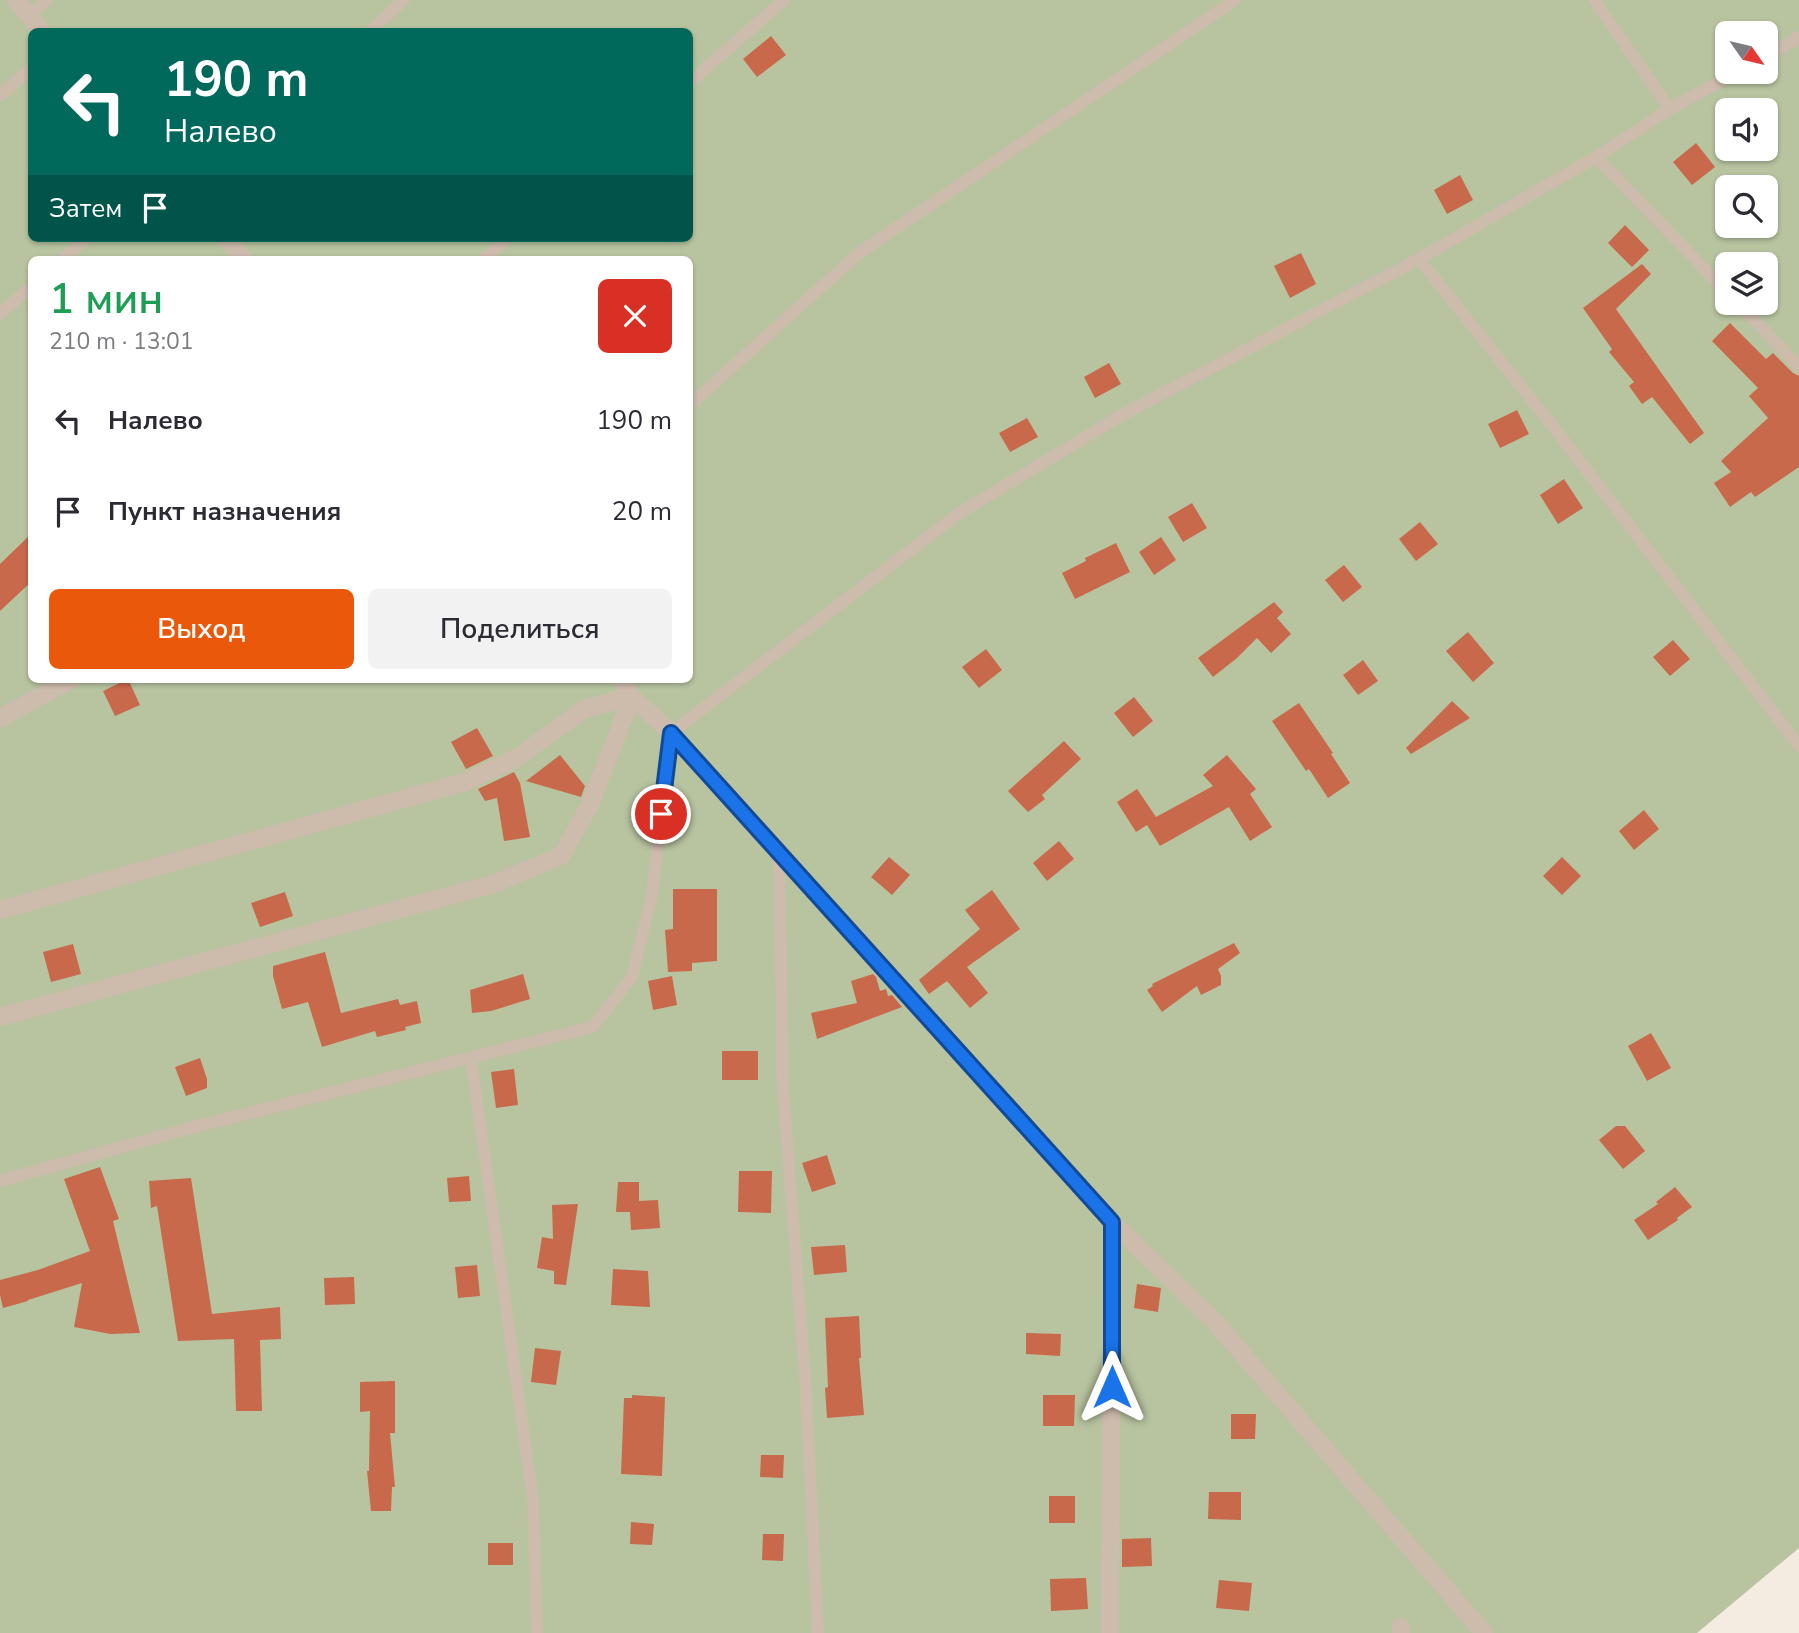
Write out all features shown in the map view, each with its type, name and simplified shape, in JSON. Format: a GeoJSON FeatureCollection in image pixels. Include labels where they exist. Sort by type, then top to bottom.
{"type":"FeatureCollection","features":[{"type":"Feature","properties":{"kind":"street"},"geometry":{"type":"LineString","coordinates":[[16,0],[40,28]]}},
{"type":"Feature","properties":{"kind":"street"},"geometry":{"type":"LineString","coordinates":[[229,242],[241,256]]}},
{"type":"Feature","properties":{"kind":"street"},"geometry":{"type":"LineString","coordinates":[[0,718],[65,683]]}},
{"type":"Feature","properties":{"kind":"street"},"geometry":{"type":"LineString","coordinates":[[623,683],[632,697],[671,733],[1112,1222],[1215,1322],[1484,1633]]}},
{"type":"Feature","properties":{"kind":"street"},"geometry":{"type":"LineString","coordinates":[[0,910],[465,782],[518,757],[584,709],[632,697]]}},
{"type":"Feature","properties":{"kind":"street"},"geometry":{"type":"LineString","coordinates":[[0,1017],[493,884],[561,856],[589,807],[632,697]]}},
{"type":"Feature","properties":{"kind":"street"},"geometry":{"type":"LineString","coordinates":[[1110,1633],[1112,1222]]}},
{"type":"Feature","properties":{"kind":"lane"},"geometry":{"type":"LineString","coordinates":[[29,16],[47,0]]}},
{"type":"Feature","properties":{"kind":"lane"},"geometry":{"type":"LineString","coordinates":[[373,28],[404,0]]}},
{"type":"Feature","properties":{"kind":"lane"},"geometry":{"type":"LineString","coordinates":[[693,79],[784,0]]}},
{"type":"Feature","properties":{"kind":"lane"},"geometry":{"type":"LineString","coordinates":[[693,402],[859,253],[1235,0]]}},
{"type":"Feature","properties":{"kind":"lane"},"geometry":{"type":"LineString","coordinates":[[1594,0],[1670,109]]}},
{"type":"Feature","properties":{"kind":"lane"},"geometry":{"type":"LineString","coordinates":[[1778,49],[1799,37]]}},
{"type":"Feature","properties":{"kind":"lane"},"geometry":{"type":"LineString","coordinates":[[0,96],[28,71]]}},
{"type":"Feature","properties":{"kind":"lane"},"geometry":{"type":"LineString","coordinates":[[0,1181],[198,1126],[593,1027],[632,977],[652,895],[671,733],[958,513],[1122,415],[1419,259],[1596,157],[1670,109],[1715,84]]}},
{"type":"Feature","properties":{"kind":"lane"},"geometry":{"type":"LineString","coordinates":[[1596,157],[1715,280]]}},
{"type":"Feature","properties":{"kind":"lane"},"geometry":{"type":"LineString","coordinates":[[65,256],[81,242]]}},
{"type":"Feature","properties":{"kind":"lane"},"geometry":{"type":"LineString","coordinates":[[487,256],[503,242]]}},
{"type":"Feature","properties":{"kind":"lane"},"geometry":{"type":"LineString","coordinates":[[1419,259],[1555,429],[1799,746]]}},
{"type":"Feature","properties":{"kind":"lane"},"geometry":{"type":"LineString","coordinates":[[0,314],[28,290]]}},
{"type":"Feature","properties":{"kind":"lane"},"geometry":{"type":"LineString","coordinates":[[1749,315],[1799,367]]}},
{"type":"Feature","properties":{"kind":"lane"},"geometry":{"type":"LineString","coordinates":[[779,852],[783,1087],[806,1390],[818,1633]]}},
{"type":"Feature","properties":{"kind":"lane"},"geometry":{"type":"LineString","coordinates":[[471,1059],[533,1499],[537,1633]]}},
{"type":"Feature","properties":{"kind":"green space"},"geometry":{"type":"Polygon","coordinates":[[[0,0],[1799,0],[1799,1548],[1697,1633],[0,1633],[0,0]]]}},
{"type":"Feature","properties":{"kind":"building"},"geometry":{"type":"Polygon","coordinates":[[[771,36],[786,55],[757,77],[743,59],[771,36]]]}},
{"type":"Feature","properties":{"kind":"building"},"geometry":{"type":"Polygon","coordinates":[[[1696,143],[1715,167],[1692,185],[1673,162],[1696,143]]]}},
{"type":"Feature","properties":{"kind":"building"},"geometry":{"type":"Polygon","coordinates":[[[1460,175],[1473,200],[1447,214],[1434,190],[1460,175]]]}},
{"type":"Feature","properties":{"kind":"building"},"geometry":{"type":"Polygon","coordinates":[[[1625,225],[1649,250],[1632,267],[1608,243],[1625,225]]]}},
{"type":"Feature","properties":{"kind":"building"},"geometry":{"type":"Polygon","coordinates":[[[1301,253],[1316,284],[1290,298],[1274,266],[1301,253]]]}},
{"type":"Feature","properties":{"kind":"building"},"geometry":{"type":"Polygon","coordinates":[[[1642,264],[1651,274],[1616,309],[1704,433],[1690,444],[1652,397],[1642,404],[1629,386],[1634,382],[1609,352],[1612,349],[1583,308],[1642,264]]]}},
{"type":"Feature","properties":{"kind":"building"},"geometry":{"type":"Polygon","coordinates":[[[1730,323],[1766,359],[1773,353],[1799,376],[1799,467],[1755,497],[1751,492],[1730,507],[1714,483],[1731,472],[1721,461],[1768,418],[1749,396],[1758,388],[1712,341],[1730,323]]]}},
{"type":"Feature","properties":{"kind":"building"},"geometry":{"type":"Polygon","coordinates":[[[1109,363],[1121,384],[1095,398],[1084,377],[1109,363]]]}},
{"type":"Feature","properties":{"kind":"building"},"geometry":{"type":"Polygon","coordinates":[[[1517,410],[1529,434],[1500,448],[1488,424],[1517,410]]]}},
{"type":"Feature","properties":{"kind":"building"},"geometry":{"type":"Polygon","coordinates":[[[1027,418],[1038,437],[1010,452],[999,433],[1027,418]]]}},
{"type":"Feature","properties":{"kind":"building"},"geometry":{"type":"Polygon","coordinates":[[[1564,479],[1583,508],[1558,524],[1540,495],[1564,479]]]}},
{"type":"Feature","properties":{"kind":"building"},"geometry":{"type":"Polygon","coordinates":[[[1192,503],[1207,528],[1183,542],[1168,517],[1192,503]]]}},
{"type":"Feature","properties":{"kind":"building"},"geometry":{"type":"Polygon","coordinates":[[[1420,522],[1438,544],[1416,561],[1399,539],[1420,522]]]}},
{"type":"Feature","properties":{"kind":"building"},"geometry":{"type":"Polygon","coordinates":[[[28,537],[28,585],[0,611],[0,564],[28,537]]]}},
{"type":"Feature","properties":{"kind":"building"},"geometry":{"type":"Polygon","coordinates":[[[1161,537],[1176,560],[1154,575],[1139,552],[1161,537]]]}},
{"type":"Feature","properties":{"kind":"building"},"geometry":{"type":"Polygon","coordinates":[[[1116,543],[1130,572],[1075,599],[1062,573],[1116,543]]]}},
{"type":"Feature","properties":{"kind":"building"},"geometry":{"type":"Polygon","coordinates":[[[1344,565],[1362,587],[1343,602],[1325,580],[1344,565]]]}},
{"type":"Feature","properties":{"kind":"building"},"geometry":{"type":"Polygon","coordinates":[[[1274,602],[1283,612],[1277,618],[1291,634],[1271,653],[1257,638],[1213,677],[1198,658],[1274,602]]]}},
{"type":"Feature","properties":{"kind":"building"},"geometry":{"type":"Polygon","coordinates":[[[1468,632],[1494,663],[1473,682],[1446,651],[1468,632]]]}},
{"type":"Feature","properties":{"kind":"building"},"geometry":{"type":"Polygon","coordinates":[[[1673,640],[1690,659],[1670,676],[1653,657],[1673,640]]]}},
{"type":"Feature","properties":{"kind":"building"},"geometry":{"type":"Polygon","coordinates":[[[986,649],[1002,670],[979,688],[962,667],[986,649]]]}},
{"type":"Feature","properties":{"kind":"building"},"geometry":{"type":"Polygon","coordinates":[[[1363,660],[1378,681],[1358,695],[1343,675],[1363,660]]]}},
{"type":"Feature","properties":{"kind":"building"},"geometry":{"type":"Polygon","coordinates":[[[120,683],[130,683],[140,705],[115,716],[103,691],[120,683]]]}},
{"type":"Feature","properties":{"kind":"building"},"geometry":{"type":"Polygon","coordinates":[[[1134,697],[1153,721],[1133,737],[1114,713],[1134,697]]]}},
{"type":"Feature","properties":{"kind":"building"},"geometry":{"type":"Polygon","coordinates":[[[1452,701],[1470,718],[1411,754],[1406,748],[1452,701]]]}},
{"type":"Feature","properties":{"kind":"building"},"geometry":{"type":"Polygon","coordinates":[[[1299,703],[1350,783],[1328,798],[1272,721],[1299,703]]]}},
{"type":"Feature","properties":{"kind":"building"},"geometry":{"type":"Polygon","coordinates":[[[477,728],[493,756],[466,769],[451,742],[477,728]]]}},
{"type":"Feature","properties":{"kind":"building"},"geometry":{"type":"Polygon","coordinates":[[[1064,741],[1081,759],[1042,795],[1045,799],[1028,812],[1008,791],[1064,741]]]}},
{"type":"Feature","properties":{"kind":"building"},"geometry":{"type":"Polygon","coordinates":[[[560,755],[585,786],[581,797],[526,781],[560,755]]]}},
{"type":"Feature","properties":{"kind":"building"},"geometry":{"type":"Polygon","coordinates":[[[1227,755],[1256,789],[1250,794],[1272,827],[1250,841],[1229,807],[1160,846],[1147,825],[1136,832],[1117,802],[1137,789],[1156,817],[1213,786],[1203,775],[1227,755]]]}},
{"type":"Feature","properties":{"kind":"building"},"geometry":{"type":"Polygon","coordinates":[[[514,772],[520,783],[530,837],[504,841],[497,798],[485,801],[478,789],[514,772]]]}},
{"type":"Feature","properties":{"kind":"building"},"geometry":{"type":"Polygon","coordinates":[[[1644,810],[1659,829],[1634,850],[1619,831],[1644,810]]]}},
{"type":"Feature","properties":{"kind":"building"},"geometry":{"type":"Polygon","coordinates":[[[1059,841],[1074,859],[1047,881],[1033,863],[1059,841]]]}},
{"type":"Feature","properties":{"kind":"building"},"geometry":{"type":"Polygon","coordinates":[[[889,857],[910,875],[892,895],[871,877],[889,857]]]}},
{"type":"Feature","properties":{"kind":"building"},"geometry":{"type":"Polygon","coordinates":[[[1562,857],[1581,876],[1562,895],[1543,876],[1562,857]]]}},
{"type":"Feature","properties":{"kind":"building"},"geometry":{"type":"Polygon","coordinates":[[[673,889],[717,889],[717,961],[692,963],[692,971],[668,972],[665,930],[673,929],[673,889]]]}},
{"type":"Feature","properties":{"kind":"building"},"geometry":{"type":"Polygon","coordinates":[[[992,890],[1020,929],[967,967],[988,993],[970,1008],[947,981],[929,994],[919,980],[980,929],[965,910],[992,890]]]}},
{"type":"Feature","properties":{"kind":"building"},"geometry":{"type":"Polygon","coordinates":[[[285,892],[293,916],[260,927],[251,903],[285,892]]]}},
{"type":"Feature","properties":{"kind":"building"},"geometry":{"type":"Polygon","coordinates":[[[1234,943],[1240,953],[1218,969],[1221,985],[1201,995],[1197,986],[1162,1012],[1147,990],[1152,984],[1234,943]]]}},
{"type":"Feature","properties":{"kind":"building"},"geometry":{"type":"Polygon","coordinates":[[[73,944],[81,974],[51,982],[43,952],[73,944]]]}},
{"type":"Feature","properties":{"kind":"building"},"geometry":{"type":"Polygon","coordinates":[[[325,952],[341,1013],[398,999],[400,1005],[417,1001],[421,1023],[405,1027],[406,1030],[377,1037],[375,1031],[322,1047],[308,1002],[282,1009],[273,966],[325,952]]]}},
{"type":"Feature","properties":{"kind":"building"},"geometry":{"type":"Polygon","coordinates":[[[523,974],[530,999],[491,1011],[472,1013],[470,990],[523,974]]]}},
{"type":"Feature","properties":{"kind":"building"},"geometry":{"type":"Polygon","coordinates":[[[873,974],[880,991],[886,989],[888,996],[892,995],[902,1007],[817,1039],[811,1013],[857,1003],[851,981],[873,974]]]}},
{"type":"Feature","properties":{"kind":"building"},"geometry":{"type":"Polygon","coordinates":[[[672,976],[677,1005],[653,1010],[648,981],[672,976]]]}},
{"type":"Feature","properties":{"kind":"building"},"geometry":{"type":"Polygon","coordinates":[[[1651,1033],[1671,1068],[1647,1081],[1628,1046],[1651,1033]]]}},
{"type":"Feature","properties":{"kind":"building"},"geometry":{"type":"Polygon","coordinates":[[[722,1051],[758,1051],[758,1080],[722,1080],[722,1051]]]}},
{"type":"Feature","properties":{"kind":"building"},"geometry":{"type":"Polygon","coordinates":[[[200,1058],[207,1088],[186,1096],[175,1067],[200,1058]]]}},
{"type":"Feature","properties":{"kind":"building"},"geometry":{"type":"Polygon","coordinates":[[[514,1069],[518,1105],[496,1108],[491,1072],[514,1069]]]}},
{"type":"Feature","properties":{"kind":"building"},"geometry":{"type":"Polygon","coordinates":[[[1616,1126],[1625,1126],[1645,1151],[1623,1169],[1599,1140],[1616,1126]]]}},
{"type":"Feature","properties":{"kind":"building"},"geometry":{"type":"Polygon","coordinates":[[[827,1155],[836,1184],[812,1192],[802,1163],[827,1155]]]}},
{"type":"Feature","properties":{"kind":"building"},"geometry":{"type":"Polygon","coordinates":[[[100,1167],[119,1219],[113,1221],[140,1333],[110,1334],[74,1327],[82,1283],[3,1308],[0,1280],[38,1270],[90,1251],[64,1179],[100,1167]]]}},
{"type":"Feature","properties":{"kind":"building"},"geometry":{"type":"Polygon","coordinates":[[[739,1171],[772,1171],[771,1213],[738,1212],[739,1171]]]}},
{"type":"Feature","properties":{"kind":"building"},"geometry":{"type":"Polygon","coordinates":[[[469,1176],[471,1201],[449,1202],[447,1178],[469,1176]]]}},
{"type":"Feature","properties":{"kind":"building"},"geometry":{"type":"Polygon","coordinates":[[[191,1178],[212,1314],[280,1307],[281,1339],[260,1340],[262,1411],[236,1411],[234,1339],[178,1341],[157,1206],[151,1208],[149,1181],[191,1178]]]}},
{"type":"Feature","properties":{"kind":"building"},"geometry":{"type":"Polygon","coordinates":[[[618,1182],[639,1182],[639,1201],[658,1200],[660,1228],[631,1230],[630,1212],[616,1212],[618,1182]]]}},
{"type":"Feature","properties":{"kind":"building"},"geometry":{"type":"Polygon","coordinates":[[[1675,1187],[1692,1207],[1648,1240],[1634,1220],[1658,1204],[1656,1202],[1675,1187]]]}},
{"type":"Feature","properties":{"kind":"building"},"geometry":{"type":"Polygon","coordinates":[[[578,1204],[566,1285],[554,1284],[554,1271],[537,1268],[542,1237],[553,1239],[552,1205],[578,1204]]]}},
{"type":"Feature","properties":{"kind":"building"},"geometry":{"type":"Polygon","coordinates":[[[845,1245],[847,1272],[814,1275],[811,1247],[845,1245]]]}},
{"type":"Feature","properties":{"kind":"building"},"geometry":{"type":"Polygon","coordinates":[[[477,1265],[480,1296],[458,1298],[455,1267],[477,1265]]]}},
{"type":"Feature","properties":{"kind":"building"},"geometry":{"type":"Polygon","coordinates":[[[613,1269],[648,1271],[650,1307],[611,1305],[613,1269]]]}},
{"type":"Feature","properties":{"kind":"building"},"geometry":{"type":"Polygon","coordinates":[[[354,1277],[355,1304],[325,1305],[324,1278],[354,1277]]]}},
{"type":"Feature","properties":{"kind":"building"},"geometry":{"type":"Polygon","coordinates":[[[1137,1284],[1161,1288],[1158,1312],[1134,1308],[1137,1284]]]}},
{"type":"Feature","properties":{"kind":"building"},"geometry":{"type":"Polygon","coordinates":[[[859,1316],[859,1358],[864,1415],[827,1418],[825,1318],[859,1316]]]}},
{"type":"Feature","properties":{"kind":"building"},"geometry":{"type":"Polygon","coordinates":[[[1026,1333],[1061,1334],[1060,1356],[1026,1354],[1026,1333]]]}},
{"type":"Feature","properties":{"kind":"building"},"geometry":{"type":"Polygon","coordinates":[[[535,1348],[561,1351],[556,1385],[531,1382],[535,1348]]]}},
{"type":"Feature","properties":{"kind":"building"},"geometry":{"type":"Polygon","coordinates":[[[395,1381],[395,1433],[390,1433],[395,1487],[392,1487],[391,1511],[371,1511],[367,1471],[370,1411],[360,1412],[360,1382],[395,1381]]]}},
{"type":"Feature","properties":{"kind":"building"},"geometry":{"type":"Polygon","coordinates":[[[632,1395],[665,1397],[662,1476],[621,1474],[624,1398],[632,1398],[632,1395]]]}},
{"type":"Feature","properties":{"kind":"building"},"geometry":{"type":"Polygon","coordinates":[[[1043,1395],[1075,1395],[1074,1426],[1043,1426],[1043,1395]]]}},
{"type":"Feature","properties":{"kind":"building"},"geometry":{"type":"Polygon","coordinates":[[[1231,1414],[1256,1414],[1255,1439],[1231,1439],[1231,1414]]]}},
{"type":"Feature","properties":{"kind":"building"},"geometry":{"type":"Polygon","coordinates":[[[761,1455],[784,1455],[783,1478],[760,1477],[761,1455]]]}},
{"type":"Feature","properties":{"kind":"building"},"geometry":{"type":"Polygon","coordinates":[[[1209,1492],[1241,1492],[1241,1520],[1208,1519],[1209,1492]]]}},
{"type":"Feature","properties":{"kind":"building"},"geometry":{"type":"Polygon","coordinates":[[[1049,1496],[1075,1496],[1075,1523],[1049,1523],[1049,1496]]]}},
{"type":"Feature","properties":{"kind":"building"},"geometry":{"type":"Polygon","coordinates":[[[631,1522],[654,1524],[652,1545],[630,1544],[631,1522]]]}},
{"type":"Feature","properties":{"kind":"building"},"geometry":{"type":"Polygon","coordinates":[[[763,1534],[784,1534],[783,1561],[762,1560],[763,1534]]]}},
{"type":"Feature","properties":{"kind":"building"},"geometry":{"type":"Polygon","coordinates":[[[1151,1538],[1152,1566],[1122,1567],[1122,1539],[1151,1538]]]}},
{"type":"Feature","properties":{"kind":"building"},"geometry":{"type":"Polygon","coordinates":[[[488,1543],[513,1543],[513,1565],[488,1565],[488,1543]]]}},
{"type":"Feature","properties":{"kind":"building"},"geometry":{"type":"Polygon","coordinates":[[[1086,1578],[1088,1609],[1051,1611],[1050,1579],[1086,1578]]]}},
{"type":"Feature","properties":{"kind":"building"},"geometry":{"type":"Polygon","coordinates":[[[1219,1580],[1252,1583],[1249,1611],[1216,1608],[1219,1580]]]}},
{"type":"Feature","properties":{"kind":"route"},"geometry":{"type":"LineString","coordinates":[[661,814],[671,733],[1112,1222],[1112,1387]]}}]}
